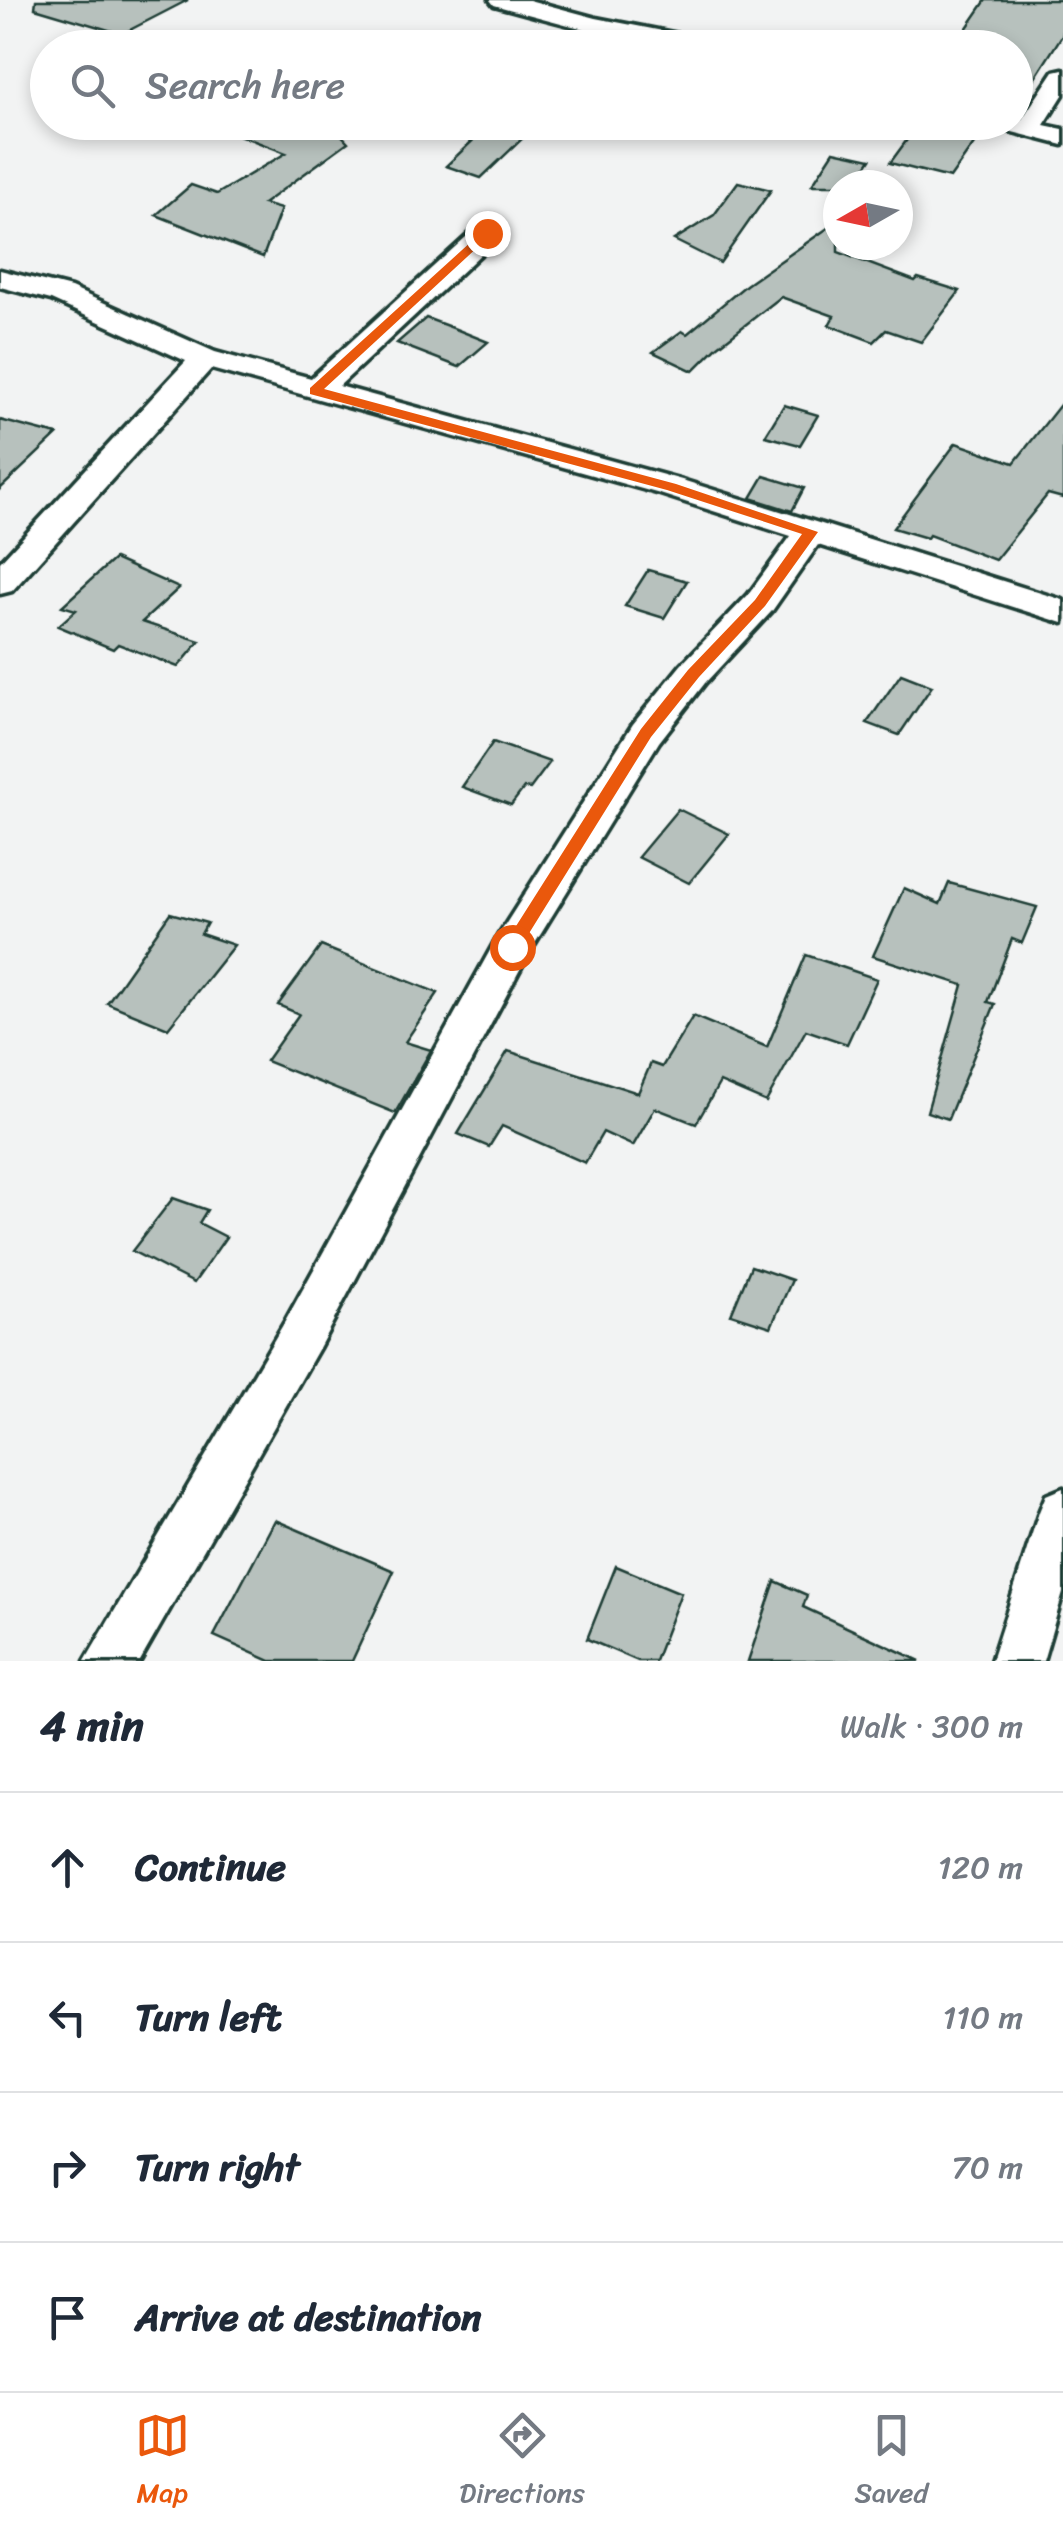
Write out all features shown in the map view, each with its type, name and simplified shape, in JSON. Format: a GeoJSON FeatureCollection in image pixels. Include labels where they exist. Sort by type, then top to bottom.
{"type":"FeatureCollection","features":[{"type":"Feature","properties":{"kind":"street"},"geometry":{"type":"LineString","coordinates":[[502,0],[620,30]]}},
{"type":"Feature","properties":{"kind":"street"},"geometry":{"type":"LineString","coordinates":[[594,25],[623,0]]}},
{"type":"Feature","properties":{"kind":"street"},"geometry":{"type":"LineString","coordinates":[[1033,108],[1063,76]]}},
{"type":"Feature","properties":{"kind":"street"},"geometry":{"type":"LineString","coordinates":[[1033,130],[1063,136]]}},
{"type":"Feature","properties":{"kind":"street"},"geometry":{"type":"LineString","coordinates":[[314,391],[487,233]]}},
{"type":"Feature","properties":{"kind":"street"},"geometry":{"type":"LineString","coordinates":[[0,278],[61,294],[205,358],[672,487],[1063,612]]}},
{"type":"Feature","properties":{"kind":"street"},"geometry":{"type":"LineString","coordinates":[[0,583],[205,358]]}},
{"type":"Feature","properties":{"kind":"street"},"geometry":{"type":"LineString","coordinates":[[111,1661],[304,1333],[512,947],[646,733],[693,674],[760,603],[810,532]]}},
{"type":"Feature","properties":{"kind":"street"},"geometry":{"type":"LineString","coordinates":[[1016,1661],[1063,1512]]}},
{"type":"Feature","properties":{"kind":"building"},"geometry":{"type":"Polygon","coordinates":[[[36,0],[188,0],[130,30],[109,30],[35,8],[36,0]]]}},
{"type":"Feature","properties":{"kind":"building"},"geometry":{"type":"Polygon","coordinates":[[[986,0],[1063,0],[1063,34],[1033,81],[1033,30],[965,30],[986,0]]]}},
{"type":"Feature","properties":{"kind":"building"},"geometry":{"type":"Polygon","coordinates":[[[252,140],[348,142],[263,204],[281,209],[263,257],[156,215],[191,185],[217,194],[286,153],[252,140]]]}},
{"type":"Feature","properties":{"kind":"building"},"geometry":{"type":"Polygon","coordinates":[[[473,140],[521,140],[481,178],[446,166],[473,140]]]}},
{"type":"Feature","properties":{"kind":"building"},"geometry":{"type":"Polygon","coordinates":[[[907,140],[977,140],[950,178],[890,163],[907,140]]]}},
{"type":"Feature","properties":{"kind":"building"},"geometry":{"type":"Polygon","coordinates":[[[834,151],[871,159],[864,170],[823,170],[823,185],[812,185],[834,151]]]}},
{"type":"Feature","properties":{"kind":"building"},"geometry":{"type":"Polygon","coordinates":[[[738,182],[771,190],[720,263],[674,240],[714,215],[738,182]]]}},
{"type":"Feature","properties":{"kind":"building"},"geometry":{"type":"Polygon","coordinates":[[[823,231],[823,260],[859,260],[915,281],[918,278],[960,291],[921,342],[886,330],[874,342],[829,325],[834,316],[781,297],[693,371],[653,352],[682,331],[687,334],[746,285],[823,231]]]}},
{"type":"Feature","properties":{"kind":"building"},"geometry":{"type":"Polygon","coordinates":[[[426,318],[488,342],[459,367],[397,343],[426,318]]]}},
{"type":"Feature","properties":{"kind":"building"},"geometry":{"type":"Polygon","coordinates":[[[1063,401],[1063,498],[1048,494],[995,560],[929,535],[927,538],[893,528],[956,443],[1014,463],[1063,401]]]}},
{"type":"Feature","properties":{"kind":"building"},"geometry":{"type":"Polygon","coordinates":[[[784,405],[818,415],[800,445],[765,436],[784,405]]]}},
{"type":"Feature","properties":{"kind":"building"},"geometry":{"type":"Polygon","coordinates":[[[0,420],[57,435],[0,489],[0,420]]]}},
{"type":"Feature","properties":{"kind":"building"},"geometry":{"type":"Polygon","coordinates":[[[764,476],[804,488],[792,511],[751,498],[764,476]]]}},
{"type":"Feature","properties":{"kind":"building"},"geometry":{"type":"Polygon","coordinates":[[[114,559],[179,588],[142,622],[200,641],[178,667],[118,644],[113,649],[58,626],[76,610],[62,606],[114,559]]]}},
{"type":"Feature","properties":{"kind":"building"},"geometry":{"type":"Polygon","coordinates":[[[648,570],[687,581],[664,618],[625,606],[648,570]]]}},
{"type":"Feature","properties":{"kind":"building"},"geometry":{"type":"Polygon","coordinates":[[[901,674],[932,686],[899,735],[867,723],[901,674]]]}},
{"type":"Feature","properties":{"kind":"building"},"geometry":{"type":"Polygon","coordinates":[[[493,742],[550,762],[530,789],[524,788],[511,805],[462,787],[493,742]]]}},
{"type":"Feature","properties":{"kind":"building"},"geometry":{"type":"Polygon","coordinates":[[[678,809],[729,834],[689,883],[638,857],[678,809]]]}},
{"type":"Feature","properties":{"kind":"building"},"geometry":{"type":"Polygon","coordinates":[[[949,883],[1037,907],[1022,943],[1012,939],[988,1002],[995,1004],[948,1119],[927,1112],[963,985],[873,956],[904,888],[940,904],[949,883]]]}},
{"type":"Feature","properties":{"kind":"building"},"geometry":{"type":"Polygon","coordinates":[[[170,913],[207,923],[201,934],[234,945],[168,1028],[107,1003],[170,913]]]}},
{"type":"Feature","properties":{"kind":"building"},"geometry":{"type":"Polygon","coordinates":[[[321,946],[438,993],[405,1042],[431,1050],[395,1113],[266,1061],[299,1014],[278,1005],[321,946]]]}},
{"type":"Feature","properties":{"kind":"building"},"geometry":{"type":"Polygon","coordinates":[[[806,955],[877,979],[847,1044],[806,1030],[766,1102],[720,1082],[696,1124],[655,1108],[633,1146],[603,1132],[585,1163],[502,1126],[489,1147],[458,1134],[508,1051],[638,1093],[651,1063],[662,1067],[693,1016],[767,1047],[806,955]]]}},
{"type":"Feature","properties":{"kind":"building"},"geometry":{"type":"Polygon","coordinates":[[[173,1198],[207,1210],[199,1223],[226,1237],[194,1283],[132,1251],[173,1198]]]}},
{"type":"Feature","properties":{"kind":"building"},"geometry":{"type":"Polygon","coordinates":[[[751,1266],[792,1280],[771,1327],[731,1314],[751,1266]]]}},
{"type":"Feature","properties":{"kind":"building"},"geometry":{"type":"Polygon","coordinates":[[[275,1520],[394,1571],[352,1661],[270,1661],[214,1636],[275,1520]]]}},
{"type":"Feature","properties":{"kind":"building"},"geometry":{"type":"Polygon","coordinates":[[[616,1566],[681,1593],[655,1661],[638,1661],[587,1639],[616,1566]]]}},
{"type":"Feature","properties":{"kind":"building"},"geometry":{"type":"Polygon","coordinates":[[[775,1581],[807,1595],[803,1607],[920,1661],[748,1661],[775,1581]]]}},
{"type":"Feature","properties":{"kind":"route"},"geometry":{"type":"LineString","coordinates":[[487,233],[314,391],[672,487],[810,532],[760,603],[693,674],[646,733],[512,947]]}}]}
